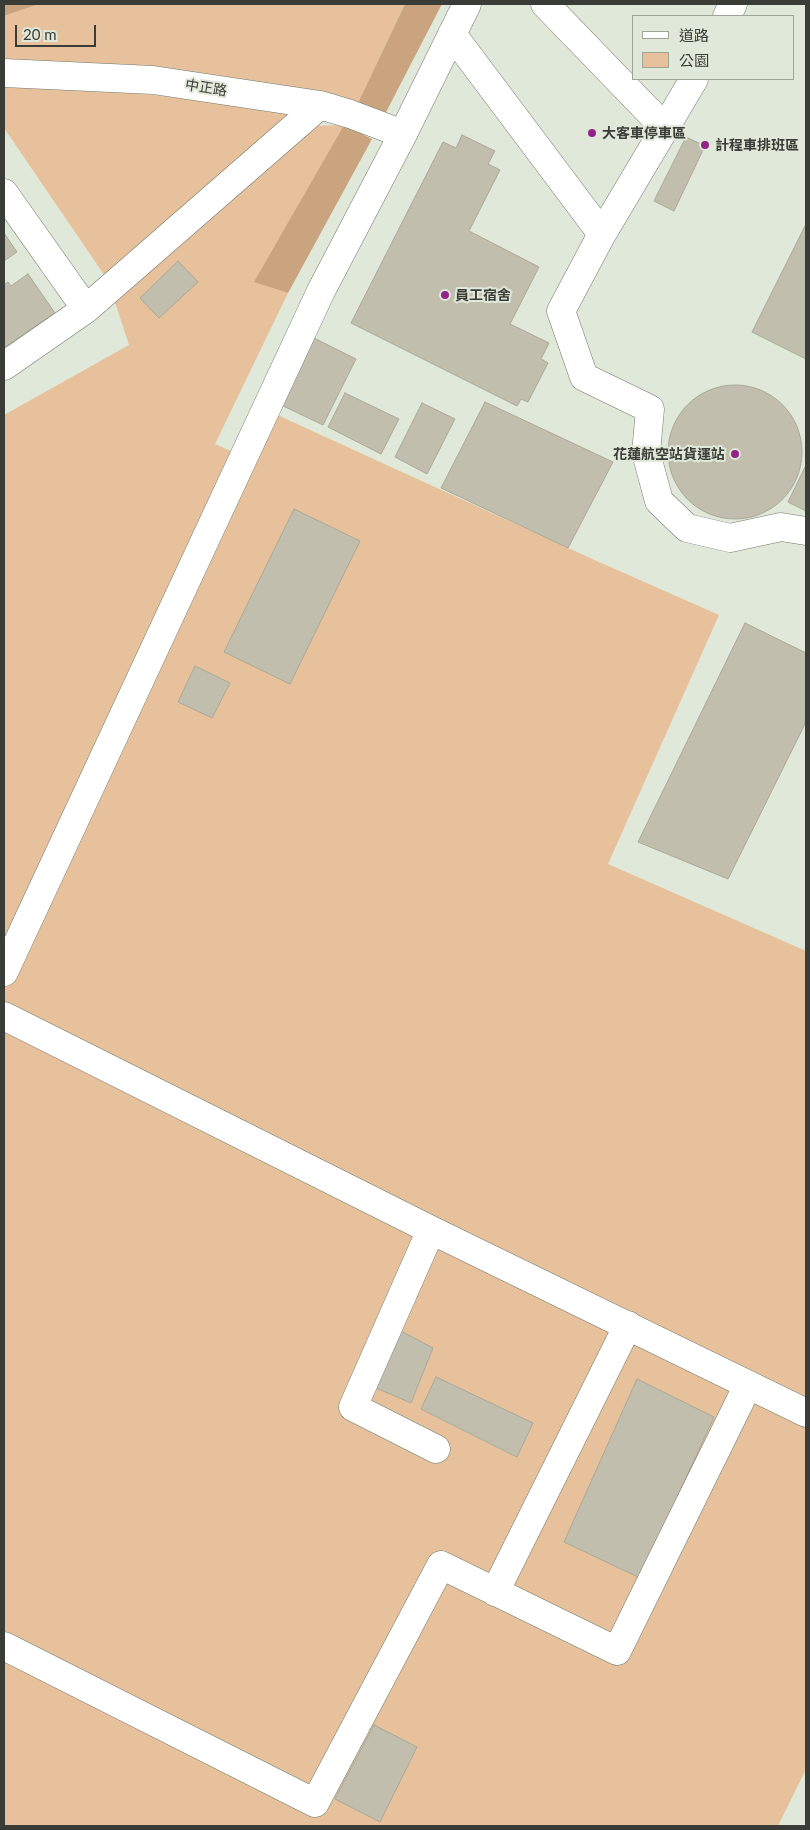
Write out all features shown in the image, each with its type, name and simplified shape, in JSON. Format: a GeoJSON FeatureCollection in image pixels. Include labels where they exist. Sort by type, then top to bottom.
{"type":"FeatureCollection","features":[{"type":"Feature","properties":{"kind":"lane"},"geometry":{"type":"LineString","coordinates":[[4,972],[321,291],[403,134],[467,4]]}},
{"type":"Feature","properties":{"kind":"lane"},"geometry":{"type":"LineString","coordinates":[[545,4],[664,128]]}},
{"type":"Feature","properties":{"kind":"lane"},"geometry":{"type":"LineString","coordinates":[[452,34],[602,234]]}},
{"type":"Feature","properties":{"kind":"lane","name":"中正路"},"geometry":{"type":"LineString","coordinates":[[4,72],[154,80],[320,105],[403,134]]}},
{"type":"Feature","properties":{"kind":"lane"},"geometry":{"type":"LineString","coordinates":[[693,80],[602,234],[561,311],[584,376],[650,409],[646,453],[659,501],[687,528],[730,538],[781,527],[806,531]]}},
{"type":"Feature","properties":{"kind":"lane"},"geometry":{"type":"LineString","coordinates":[[4,366],[86,309],[320,105]]}},
{"type":"Feature","properties":{"kind":"lane"},"geometry":{"type":"LineString","coordinates":[[4,193],[86,309]]}},
{"type":"Feature","properties":{"kind":"lane"},"geometry":{"type":"LineString","coordinates":[[4,1016],[431,1230],[806,1414]]}},
{"type":"Feature","properties":{"kind":"lane"},"geometry":{"type":"LineString","coordinates":[[431,1230],[353,1407],[436,1449]]}},
{"type":"Feature","properties":{"kind":"lane"},"geometry":{"type":"LineString","coordinates":[[495,1592],[628,1325]]}},
{"type":"Feature","properties":{"kind":"lane"},"geometry":{"type":"LineString","coordinates":[[4,1646],[315,1803],[441,1565],[617,1651],[748,1385]]}},
{"type":"Feature","properties":{"kind":"green space"},"geometry":{"type":"Polygon","coordinates":[[[39,4],[405,4],[357,105],[126,65],[4,59],[4,16],[39,4]]]}},
{"type":"Feature","properties":{"kind":"green space"},"geometry":{"type":"Polygon","coordinates":[[[4,84],[67,87],[154,95],[296,113],[105,276],[4,128],[4,84]]]}},
{"type":"Feature","properties":{"kind":"green space"},"geometry":{"type":"Polygon","coordinates":[[[344,125],[255,282],[288,293],[215,444],[251,460],[273,413],[719,615],[608,864],[806,951],[806,1769],[778,1826],[4,1826],[4,415],[129,345],[114,299],[312,126],[344,125]]]}},
{"type":"Feature","properties":{"kind":"shaded area"},"geometry":{"type":"Polygon","coordinates":[[[4,4],[39,4],[4,16],[4,4]]]}},
{"type":"Feature","properties":{"kind":"shaded area"},"geometry":{"type":"Polygon","coordinates":[[[405,4],[442,4],[384,116],[357,105],[405,4]]]}},
{"type":"Feature","properties":{"kind":"shaded area"},"geometry":{"type":"Polygon","coordinates":[[[344,125],[372,139],[288,293],[254,282],[344,125]]]}},
{"type":"Feature","properties":{"kind":"building","name":"員工宿舍"},"geometry":{"type":"Polygon","coordinates":[[[462,135],[495,151],[488,164],[500,170],[469,231],[539,267],[510,324],[549,343],[541,359],[548,363],[528,402],[521,399],[517,406],[351,323],[443,142],[456,148],[462,135]]]}},
{"type":"Feature","properties":{"kind":"building"},"geometry":{"type":"Polygon","coordinates":[[[686,137],[705,146],[674,211],[654,201],[686,137]]]}},
{"type":"Feature","properties":{"kind":"building"},"geometry":{"type":"Polygon","coordinates":[[[806,224],[806,359],[752,332],[806,224]]]}},
{"type":"Feature","properties":{"kind":"building"},"geometry":{"type":"Polygon","coordinates":[[[4,233],[17,252],[4,261],[4,233]]]}},
{"type":"Feature","properties":{"kind":"building"},"geometry":{"type":"Polygon","coordinates":[[[178,261],[198,282],[159,318],[140,298],[178,261]]]}},
{"type":"Feature","properties":{"kind":"building"},"geometry":{"type":"Polygon","coordinates":[[[28,274],[55,313],[4,348],[4,285],[8,282],[11,286],[28,274]]]}},
{"type":"Feature","properties":{"kind":"building"},"geometry":{"type":"Polygon","coordinates":[[[310,336],[356,359],[323,425],[277,403],[310,336]]]}},
{"type":"Feature","properties":{"kind":"building","name":"花蓮航空站貨運站"},"geometry":{"type":"Polygon","coordinates":[[[735,385],[761,390],[783,404],[797,426],[802,452],[797,478],[783,500],[761,514],[735,519],[709,514],[687,500],[673,478],[668,452],[673,426],[687,404],[709,390],[735,385]]]}},
{"type":"Feature","properties":{"kind":"building"},"geometry":{"type":"Polygon","coordinates":[[[345,393],[399,419],[381,454],[328,427],[345,393]]]}},
{"type":"Feature","properties":{"kind":"building"},"geometry":{"type":"Polygon","coordinates":[[[485,402],[613,462],[568,548],[441,488],[485,402]]]}},
{"type":"Feature","properties":{"kind":"building"},"geometry":{"type":"Polygon","coordinates":[[[422,403],[455,419],[427,474],[395,457],[422,403]]]}},
{"type":"Feature","properties":{"kind":"building"},"geometry":{"type":"Polygon","coordinates":[[[806,465],[806,511],[788,502],[806,465]]]}},
{"type":"Feature","properties":{"kind":"building"},"geometry":{"type":"Polygon","coordinates":[[[294,509],[360,541],[290,684],[224,652],[294,509]]]}},
{"type":"Feature","properties":{"kind":"building"},"geometry":{"type":"Polygon","coordinates":[[[745,623],[806,653],[806,722],[728,879],[638,842],[745,623]]]}},
{"type":"Feature","properties":{"kind":"building"},"geometry":{"type":"Polygon","coordinates":[[[195,666],[230,683],[212,718],[178,702],[195,666]]]}},
{"type":"Feature","properties":{"kind":"building"},"geometry":{"type":"Polygon","coordinates":[[[401,1331],[433,1348],[411,1403],[376,1388],[401,1331]]]}},
{"type":"Feature","properties":{"kind":"building"},"geometry":{"type":"Polygon","coordinates":[[[436,1377],[533,1423],[517,1457],[421,1409],[436,1377]]]}},
{"type":"Feature","properties":{"kind":"building"},"geometry":{"type":"Polygon","coordinates":[[[637,1379],[714,1417],[640,1578],[564,1542],[637,1379]]]}},
{"type":"Feature","properties":{"kind":"building"},"geometry":{"type":"Polygon","coordinates":[[[374,1725],[417,1747],[380,1822],[335,1799],[374,1725]]]}},
{"type":"Feature","properties":{"kind":"place","name":"大客車停車區"},"geometry":{"type":"Point","coordinates":[592,133]}},
{"type":"Feature","properties":{"kind":"place","name":"計程車排班區"},"geometry":{"type":"Point","coordinates":[705,145]}},
{"type":"Feature","properties":{"kind":"place","name":"員工宿舍"},"geometry":{"type":"Point","coordinates":[445,295]}},
{"type":"Feature","properties":{"kind":"place","name":"花蓮航空站貨運站"},"geometry":{"type":"Point","coordinates":[735,454]}}]}
